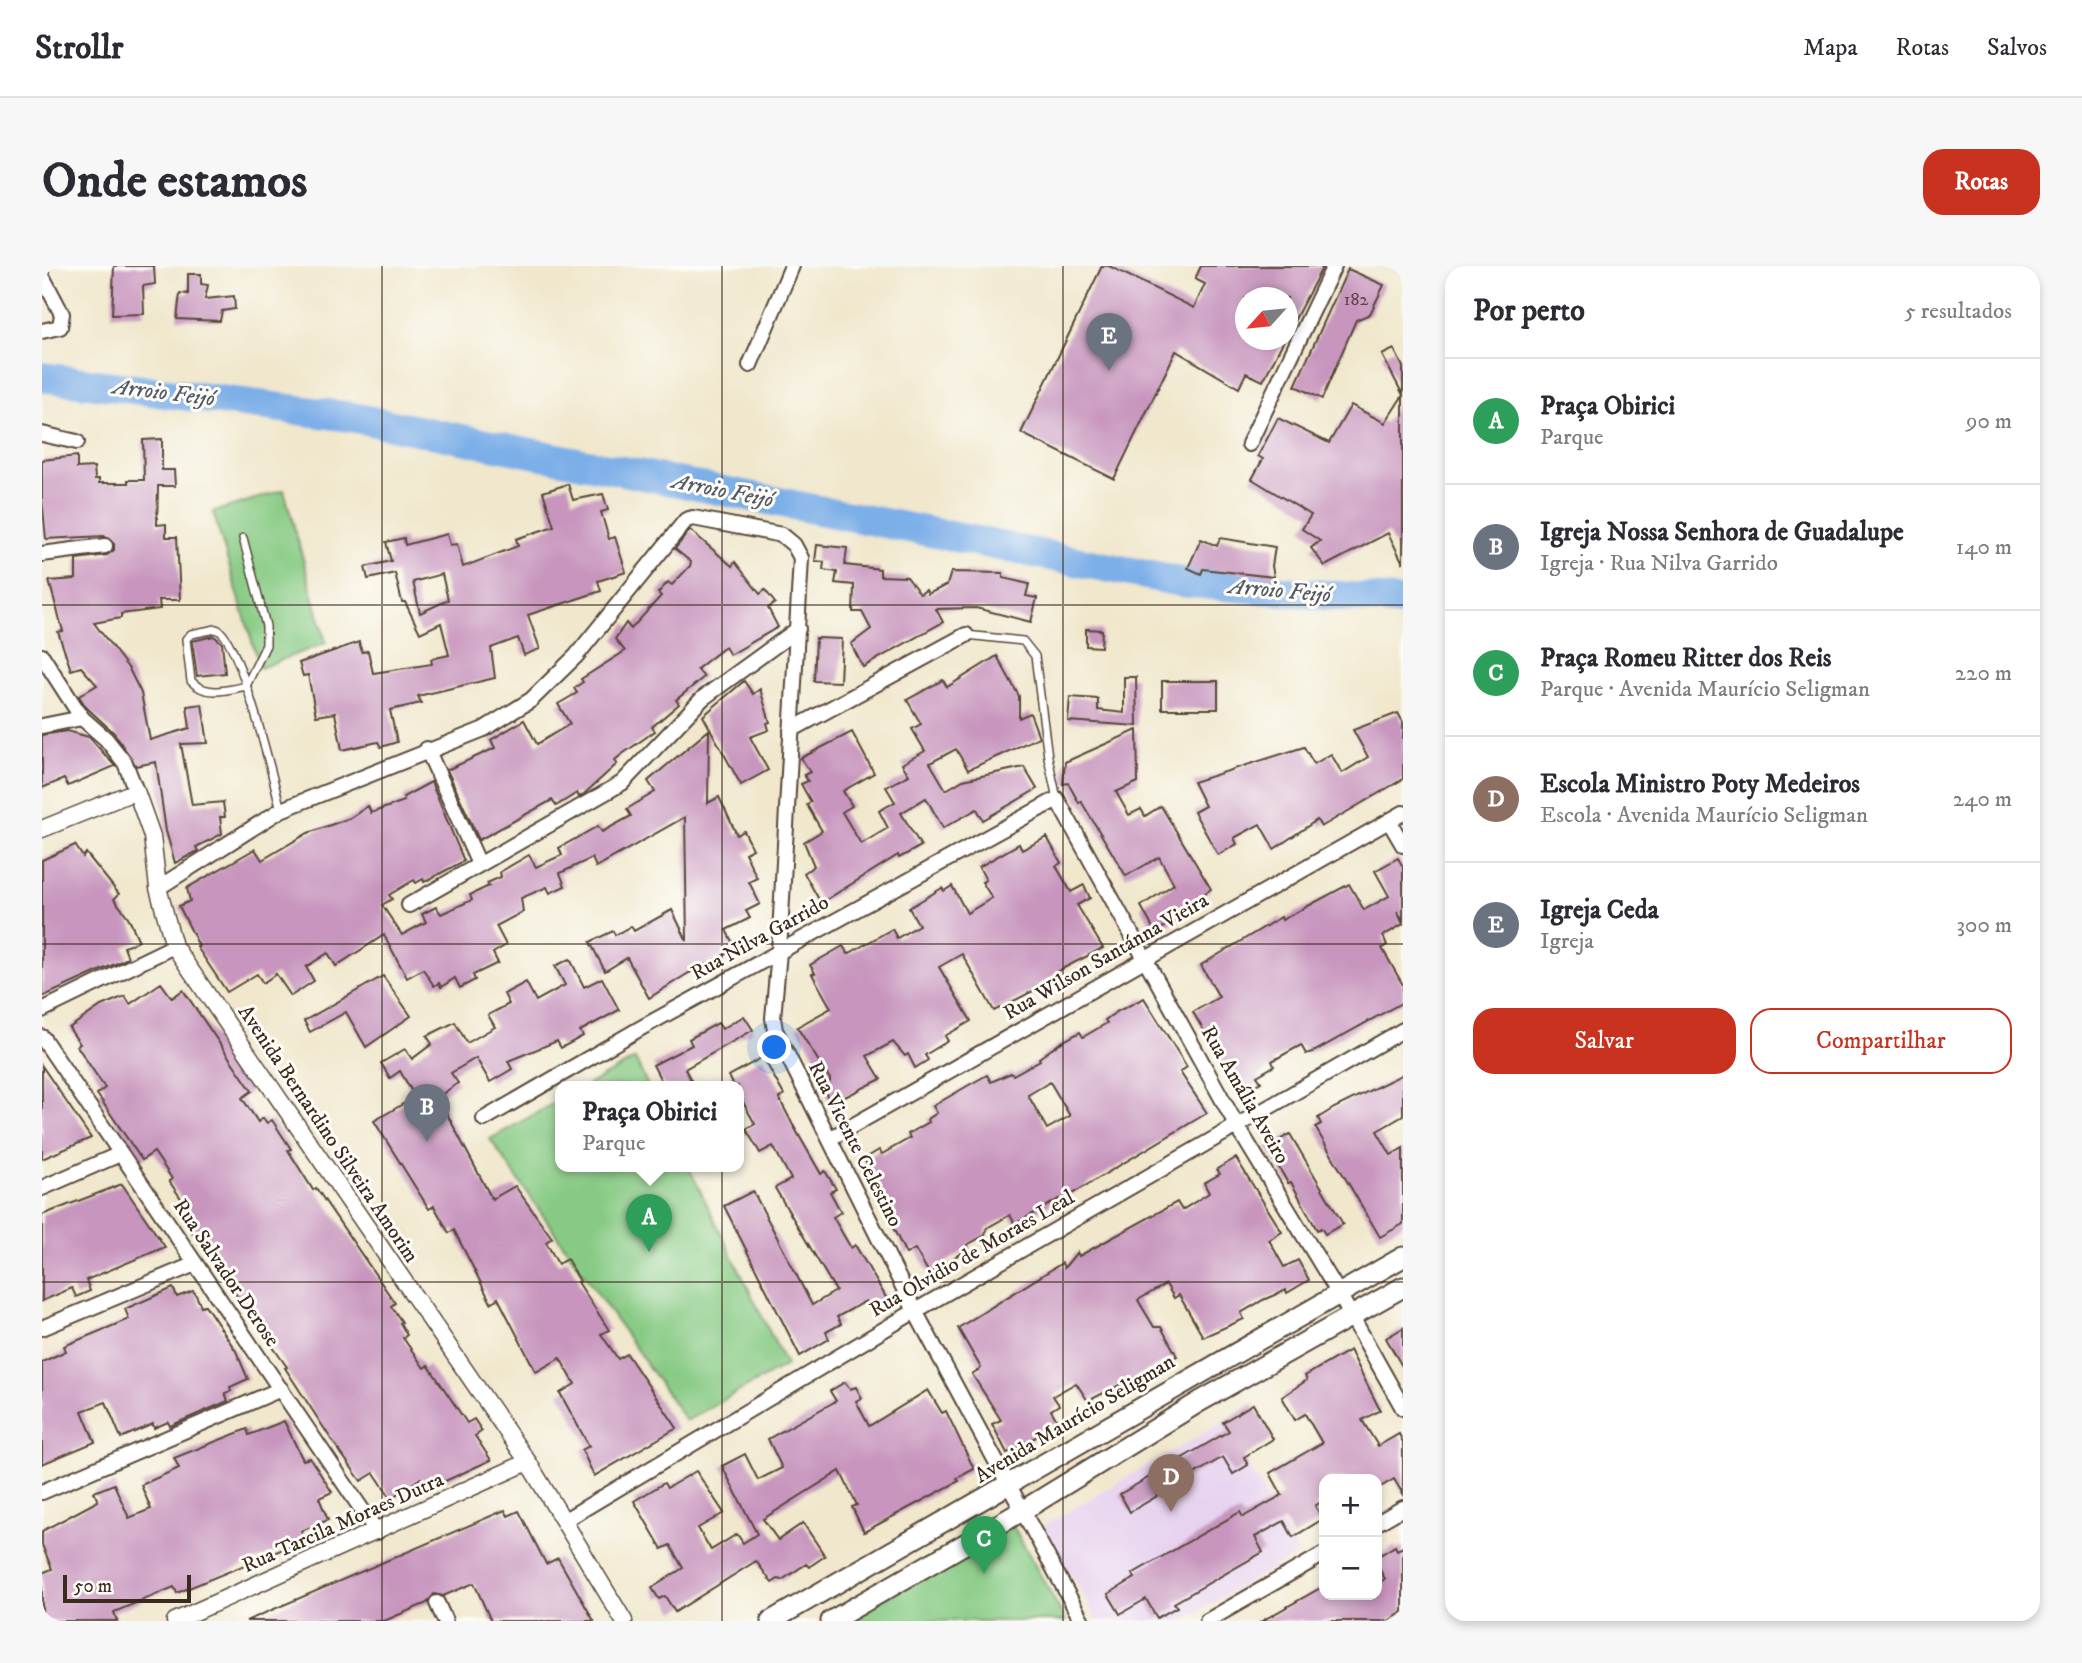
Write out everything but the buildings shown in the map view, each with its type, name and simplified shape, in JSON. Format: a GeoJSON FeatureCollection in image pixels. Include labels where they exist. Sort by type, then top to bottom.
{"type":"FeatureCollection","features":[{"type":"Feature","properties":{"kind":"main road","name":"Avenida Maurício Seligman"},"geometry":{"type":"LineString","coordinates":[[771,1621],[1008,1485],[1086,1437],[1403,1257]]}},
{"type":"Feature","properties":{"kind":"main road"},"geometry":{"type":"LineString","coordinates":[[831,1621],[1022,1511],[1199,1402],[1403,1287]]}},
{"type":"Feature","properties":{"kind":"street"},"geometry":{"type":"LineString","coordinates":[[750,365],[792,266]]}},
{"type":"Feature","properties":{"kind":"street"},"geometry":{"type":"LineString","coordinates":[[1249,444],[1334,266]]}},
{"type":"Feature","properties":{"kind":"street"},"geometry":{"type":"LineString","coordinates":[[42,276],[62,314],[60,327],[42,331]]}},
{"type":"Feature","properties":{"kind":"street"},"geometry":{"type":"LineString","coordinates":[[42,434],[77,442]]}},
{"type":"Feature","properties":{"kind":"street","name":"Rua Vicente Celestino"},"geometry":{"type":"LineString","coordinates":[[427,749],[484,729],[531,700],[576,656],[686,520],[693,518],[782,535],[794,545],[800,558],[798,629],[773,1018],[775,1030],[915,1311],[1082,1621]]}},
{"type":"Feature","properties":{"kind":"street"},"geometry":{"type":"LineString","coordinates":[[42,554],[105,546]]}},
{"type":"Feature","properties":{"kind":"street"},"geometry":{"type":"LineString","coordinates":[[409,905],[622,783],[704,698],[798,629]]}},
{"type":"Feature","properties":{"kind":"street"},"geometry":{"type":"LineString","coordinates":[[791,730],[966,635]]}},
{"type":"Feature","properties":{"kind":"street","name":"Avenida Bernardino Silveira Amorim"},"geometry":{"type":"LineString","coordinates":[[42,656],[82,718],[106,739],[125,763],[152,836],[158,888],[174,946],[528,1462],[624,1621]]}},
{"type":"Feature","properties":{"kind":"street"},"geometry":{"type":"LineString","coordinates":[[42,726],[82,718]]}},
{"type":"Feature","properties":{"kind":"street"},"geometry":{"type":"LineString","coordinates":[[158,888],[281,810],[427,749],[479,864]]}},
{"type":"Feature","properties":{"kind":"street"},"geometry":{"type":"LineString","coordinates":[[42,829],[136,791]]}},
{"type":"Feature","properties":{"kind":"street","name":"Rua Nilva Garrido"},"geometry":{"type":"LineString","coordinates":[[484,1119],[779,951],[1057,799]]}},
{"type":"Feature","properties":{"kind":"street","name":"Rua Amália Aveiro"},"geometry":{"type":"LineString","coordinates":[[1057,799],[1237,1126],[1352,1316],[1403,1408]]}},
{"type":"Feature","properties":{"kind":"street","name":"Rua Wilson Santánna Vieira"},"geometry":{"type":"LineString","coordinates":[[831,1138],[1403,813]]}},
{"type":"Feature","properties":{"kind":"street"},"geometry":{"type":"LineString","coordinates":[[1389,821],[1403,845]]}},
{"type":"Feature","properties":{"kind":"street"},"geometry":{"type":"LineString","coordinates":[[42,1010],[174,946]]}},
{"type":"Feature","properties":{"kind":"street","name":"Rua Olvidio de Moraes Leal"},"geometry":{"type":"LineString","coordinates":[[565,1520],[915,1311],[1403,1030]]}},
{"type":"Feature","properties":{"kind":"street","name":"Rua Salvador Derose"},"geometry":{"type":"LineString","coordinates":[[42,1037],[377,1532]]}},
{"type":"Feature","properties":{"kind":"street"},"geometry":{"type":"LineString","coordinates":[[42,1188],[120,1154]]}},
{"type":"Feature","properties":{"kind":"street"},"geometry":{"type":"LineString","coordinates":[[42,1328],[195,1264]]}},
{"type":"Feature","properties":{"kind":"street"},"geometry":{"type":"LineString","coordinates":[[42,1492],[281,1389]]}},
{"type":"Feature","properties":{"kind":"street","name":"Rua Tarcila Moraes Dutra"},"geometry":{"type":"LineString","coordinates":[[175,1621],[528,1462]]}},
{"type":"Feature","properties":{"kind":"street"},"geometry":{"type":"LineString","coordinates":[[1382,1520],[1403,1508]]}},
{"type":"Feature","properties":{"kind":"street"},"geometry":{"type":"LineString","coordinates":[[1208,1621],[1319,1556]]}},
{"type":"Feature","properties":{"kind":"street"},"geometry":{"type":"LineString","coordinates":[[437,1603],[444,1621]]}},
{"type":"Feature","properties":{"kind":"lane"},"geometry":{"type":"LineString","coordinates":[[243,538],[266,626],[266,645],[246,686]]}},
{"type":"Feature","properties":{"kind":"lane"},"geometry":{"type":"LineString","coordinates":[[246,686],[213,692],[194,685],[191,681],[186,639],[191,634],[222,630],[246,686],[281,810]]}},
{"type":"Feature","properties":{"kind":"lane"},"geometry":{"type":"LineString","coordinates":[[966,635],[1023,640],[1035,656],[1048,757],[1057,799]]}},
{"type":"Feature","properties":{"kind":"shaded area"},"geometry":{"type":"Polygon","coordinates":[[[1223,1422],[1299,1553],[1181,1621],[1098,1621],[1043,1526],[1223,1422]]]}},
{"type":"Feature","properties":{"kind":"green space"},"geometry":{"type":"Polygon","coordinates":[[[284,490],[326,643],[260,668],[213,512],[284,490]]]}},
{"type":"Feature","properties":{"kind":"green space"},"geometry":{"type":"Polygon","coordinates":[[[635,1059],[646,1081],[595,1081],[635,1059]]]}},
{"type":"Feature","properties":{"kind":"green space"},"geometry":{"type":"Polygon","coordinates":[[[555,1103],[555,1172],[691,1172],[786,1365],[686,1421],[490,1139],[555,1103]]]}},
{"type":"Feature","properties":{"kind":"green space"},"geometry":{"type":"Polygon","coordinates":[[[1013,1526],[1066,1621],[845,1621],[1013,1526]]]}},
{"type":"Feature","properties":{"kind":"waterway","name":"Arroio Feijó"},"geometry":{"type":"LineString","coordinates":[[42,377],[351,417],[1181,582],[1403,602]]}},
{"type":"Feature","properties":{"kind":"place","name":"Igreja Ceda"},"geometry":{"type":"Point","coordinates":[1109,371]}},
{"type":"Feature","properties":{"kind":"place","name":"Igreja Nossa Senhora de Guadalupe"},"geometry":{"type":"Point","coordinates":[427,1142]}},
{"type":"Feature","properties":{"kind":"place","name":"Praça Obirici"},"geometry":{"type":"Point","coordinates":[649,1252]}},
{"type":"Feature","properties":{"kind":"place","name":"Escola Ministro Poty Medeiros"},"geometry":{"type":"Point","coordinates":[1171,1512]}},
{"type":"Feature","properties":{"kind":"place","name":"Praça Romeu Ritter dos Reis"},"geometry":{"type":"Point","coordinates":[984,1574]}}]}
